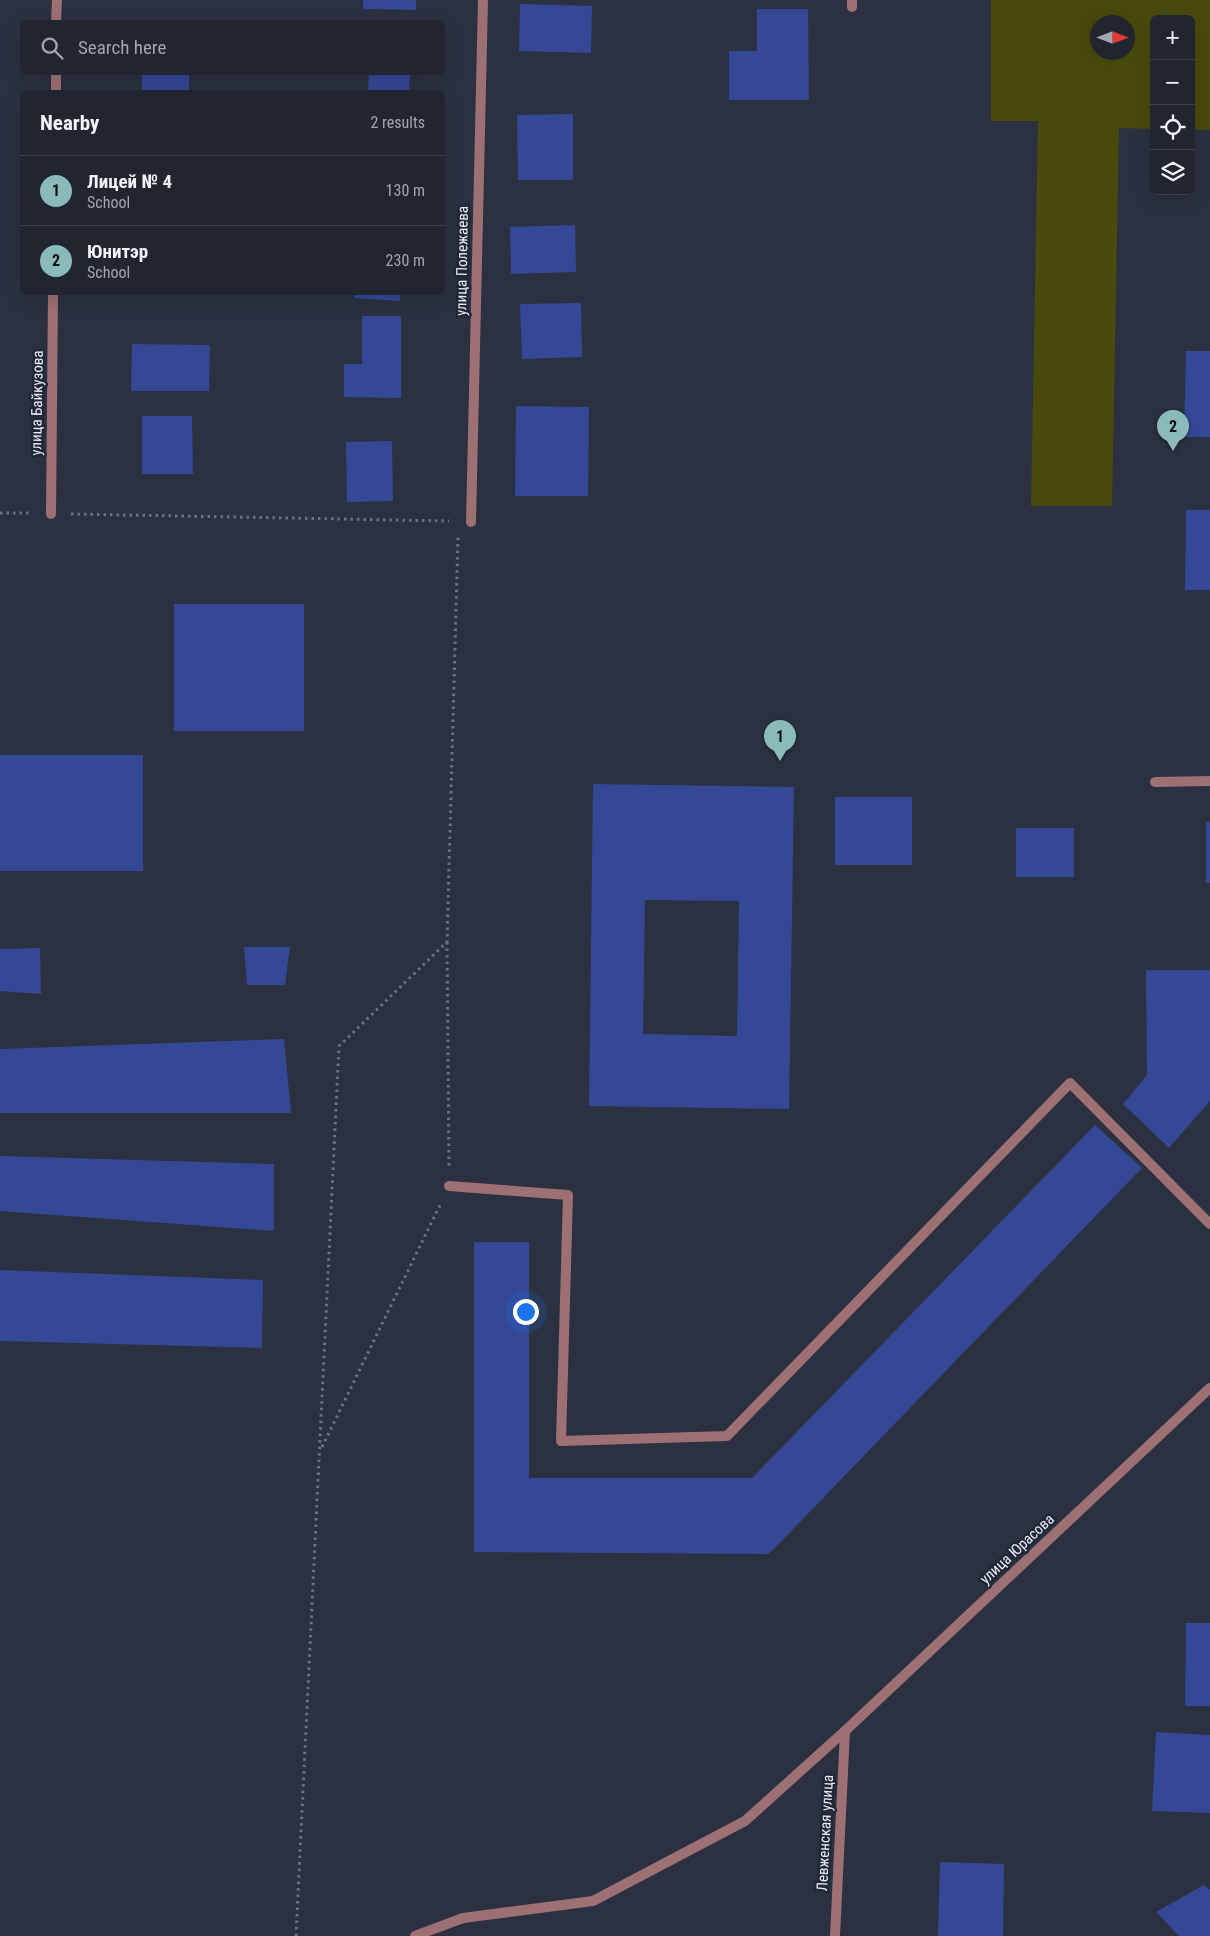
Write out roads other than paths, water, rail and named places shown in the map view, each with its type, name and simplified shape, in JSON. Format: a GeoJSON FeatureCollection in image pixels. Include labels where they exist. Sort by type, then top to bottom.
{"type":"FeatureCollection","features":[{"type":"Feature","properties":{"kind":"street"},"geometry":{"type":"LineString","coordinates":[[56,0],[56,20]]}},
{"type":"Feature","properties":{"kind":"street","name":"улица Полежаева"},"geometry":{"type":"LineString","coordinates":[[471,522],[483,0]]}},
{"type":"Feature","properties":{"kind":"street"},"geometry":{"type":"LineString","coordinates":[[56,75],[56,90]]}},
{"type":"Feature","properties":{"kind":"street","name":"улица Байкузова"},"geometry":{"type":"LineString","coordinates":[[51,514],[54,295]]}},
{"type":"Feature","properties":{"kind":"street"},"geometry":{"type":"LineString","coordinates":[[1155,782],[1210,781]]}},
{"type":"Feature","properties":{"kind":"street"},"geometry":{"type":"LineString","coordinates":[[449,1186],[568,1195],[562,1441],[727,1436],[1070,1083],[1210,1224]]}},
{"type":"Feature","properties":{"kind":"street","name":"улица Юрасова"},"geometry":{"type":"LineString","coordinates":[[415,1936],[463,1918],[593,1902],[745,1821],[845,1731],[1210,1388]]}},
{"type":"Feature","properties":{"kind":"street","name":"Левженская улица"},"geometry":{"type":"LineString","coordinates":[[835,1936],[845,1731]]}},
{"type":"Feature","properties":{"kind":"place","name":"Юнитэр"},"geometry":{"type":"Point","coordinates":[1173,451]}},
{"type":"Feature","properties":{"kind":"place","name":"Лицей № 4"},"geometry":{"type":"Point","coordinates":[780,761]}}]}
